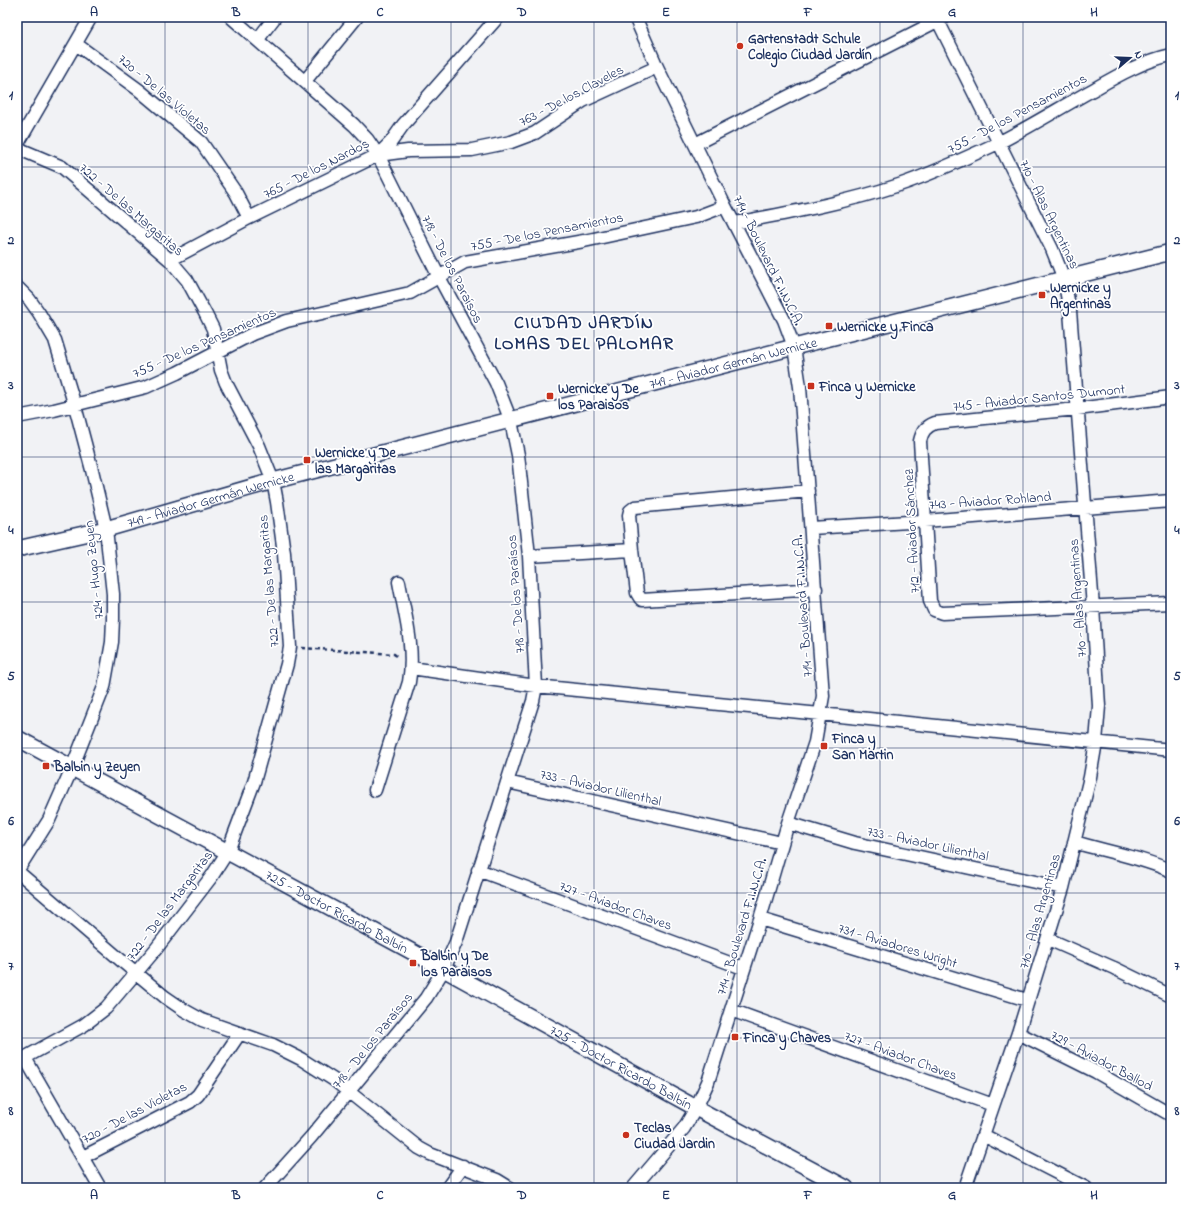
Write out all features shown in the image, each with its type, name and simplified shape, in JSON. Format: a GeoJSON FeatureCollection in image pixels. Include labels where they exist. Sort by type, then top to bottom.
{"type":"FeatureCollection","features":[{"type":"Feature","properties":{"kind":"street"},"geometry":{"type":"LineString","coordinates":[[17,145],[91,17]]}},
{"type":"Feature","properties":{"kind":"street","name":"718 - De los Paraísos"},"geometry":{"type":"LineString","coordinates":[[231,17],[305,81],[354,125],[367,139],[378,155],[439,277],[496,383],[511,420],[518,455],[529,556],[536,686],[533,701],[456,942],[444,969],[426,998],[311,1137],[265,1188]]}},
{"type":"Feature","properties":{"kind":"street"},"geometry":{"type":"LineString","coordinates":[[258,39],[275,17]]}},
{"type":"Feature","properties":{"kind":"street"},"geometry":{"type":"LineString","coordinates":[[305,81],[357,17]]}},
{"type":"Feature","properties":{"kind":"street","name":"765 - De los Nardos"},"geometry":{"type":"LineString","coordinates":[[170,260],[249,218],[378,155],[391,142],[403,125],[498,17]]}},
{"type":"Feature","properties":{"kind":"street","name":"714 - Boulevard F.I.N.C.A."},"geometry":{"type":"LineString","coordinates":[[633,1188],[684,1128],[696,1108],[708,1082],[743,968],[760,919],[788,823],[815,742],[823,696],[800,387],[794,347],[784,320],[725,206],[634,17]]}},
{"type":"Feature","properties":{"kind":"street"},"geometry":{"type":"LineString","coordinates":[[695,144],[940,18]]}},
{"type":"Feature","properties":{"kind":"street","name":"710 - Alas Argentinas"},"geometry":{"type":"LineString","coordinates":[[940,18],[998,143],[1055,254],[1064,279],[1070,311],[1086,508],[1099,706],[1096,742],[1090,777],[1063,888],[1018,1032],[965,1188]]}},
{"type":"Feature","properties":{"kind":"street","name":"720 - De las Violetas"},"geometry":{"type":"LineString","coordinates":[[76,44],[139,90],[201,142],[236,193],[249,218]]}},
{"type":"Feature","properties":{"kind":"street","name":"755 - De los Pensamientos"},"geometry":{"type":"LineString","coordinates":[[734,223],[845,201],[931,174],[998,143],[1118,76],[1148,62],[1171,55]]}},
{"type":"Feature","properties":{"kind":"street","name":"763 - De los Claveles"},"geometry":{"type":"LineString","coordinates":[[378,155],[408,151],[472,150],[510,142],[535,133],[584,102],[657,67]]}},
{"type":"Feature","properties":{"kind":"street","name":"722 - De las Margaritas"},"geometry":{"type":"LineString","coordinates":[[17,148],[62,167],[170,260],[187,280],[213,329],[221,370],[226,383],[259,446],[272,481],[277,502],[284,553],[290,647],[288,664],[254,782],[228,851],[212,876],[156,949],[106,1008],[84,1025],[21,1060]]}},
{"type":"Feature","properties":{"kind":"street","name":"755 - De los Pensamientos"},"geometry":{"type":"LineString","coordinates":[[17,417],[75,406],[146,387],[177,373],[252,334],[287,321],[410,293],[465,262],[584,241],[696,217],[725,206]]}},
{"type":"Feature","properties":{"kind":"street","name":"749 - Aviador Germán Wernicke"},"geometry":{"type":"LineString","coordinates":[[17,549],[106,529],[272,481],[1171,252]]}},
{"type":"Feature","properties":{"kind":"street","name":"724 - Hugo Zeyen"},"geometry":{"type":"LineString","coordinates":[[17,287],[29,299],[55,340],[75,406],[106,529],[113,594],[112,642],[104,687],[72,768],[49,820],[17,871]]}},
{"type":"Feature","properties":{"kind":"street","name":"745 - Aviador Santos Dumont"},"geometry":{"type":"LineString","coordinates":[[920,442],[924,429],[935,423],[1077,409],[1171,397]]}},
{"type":"Feature","properties":{"kind":"street","name":"712 - Aviador Sánchez"},"geometry":{"type":"LineString","coordinates":[[920,442],[930,601],[934,610],[942,613],[1093,607]]}},
{"type":"Feature","properties":{"kind":"street"},"geometry":{"type":"LineString","coordinates":[[808,491],[639,506],[632,508],[629,515],[637,593],[642,600],[816,589]]}},
{"type":"Feature","properties":{"kind":"street","name":"743 - Aviador Rohland"},"geometry":{"type":"LineString","coordinates":[[811,528],[925,521],[1171,501]]}},
{"type":"Feature","properties":{"kind":"street"},"geometry":{"type":"LineString","coordinates":[[529,556],[632,550]]}},
{"type":"Feature","properties":{"kind":"street"},"geometry":{"type":"LineString","coordinates":[[375,790],[409,682],[411,668],[411,652],[399,582]]}},
{"type":"Feature","properties":{"kind":"street"},"geometry":{"type":"LineString","coordinates":[[1093,607],[1171,603]]}},
{"type":"Feature","properties":{"kind":"street"},"geometry":{"type":"LineString","coordinates":[[411,668],[536,686],[1171,750]]}},
{"type":"Feature","properties":{"kind":"street","name":"725 - Doctor Ricardo Balbín"},"geometry":{"type":"LineString","coordinates":[[17,738],[228,851],[696,1108],[846,1188]]}},
{"type":"Feature","properties":{"kind":"street","name":"733 - Aviador Lilienthal"},"geometry":{"type":"LineString","coordinates":[[507,782],[782,843]]}},
{"type":"Feature","properties":{"kind":"street","name":"733 - Aviador Lilienthal"},"geometry":{"type":"LineString","coordinates":[[788,823],[855,843],[1063,888]]}},
{"type":"Feature","properties":{"kind":"street"},"geometry":{"type":"LineString","coordinates":[[1074,842],[1146,862],[1171,871]]}},
{"type":"Feature","properties":{"kind":"street","name":"727 - Aviador Chaves"},"geometry":{"type":"LineString","coordinates":[[478,870],[743,968]]}},
{"type":"Feature","properties":{"kind":"street"},"geometry":{"type":"LineString","coordinates":[[17,871],[136,973],[184,1010],[202,1020],[273,1045],[301,1059],[334,1080],[419,1148],[430,1154],[497,1180],[510,1188]]}},
{"type":"Feature","properties":{"kind":"street","name":"731 - Aviadores Wright"},"geometry":{"type":"LineString","coordinates":[[760,919],[1027,1000]]}},
{"type":"Feature","properties":{"kind":"street"},"geometry":{"type":"LineString","coordinates":[[1048,939],[1114,968],[1171,996]]}},
{"type":"Feature","properties":{"kind":"street","name":"727 - Aviador Chaves"},"geometry":{"type":"LineString","coordinates":[[731,1010],[993,1105]]}},
{"type":"Feature","properties":{"kind":"street","name":"729 - Aviador Ballod"},"geometry":{"type":"LineString","coordinates":[[1018,1032],[1096,1072],[1171,1115]]}},
{"type":"Feature","properties":{"kind":"street","name":"720 - De las Violetas"},"geometry":{"type":"LineString","coordinates":[[83,1157],[190,1102],[198,1094],[240,1033]]}},
{"type":"Feature","properties":{"kind":"street"},"geometry":{"type":"LineString","coordinates":[[21,1060],[83,1157],[100,1188]]}},
{"type":"Feature","properties":{"kind":"street"},"geometry":{"type":"LineString","coordinates":[[983,1134],[1086,1188]]}},
{"type":"Feature","properties":{"kind":"street"},"geometry":{"type":"LineString","coordinates":[[447,1188],[463,1166]]}},
{"type":"Feature","properties":{"kind":"path"},"geometry":{"type":"LineString","coordinates":[[290,647],[394,654],[411,668]]}},
{"type":"Feature","properties":{"kind":"place","name":"Gartenstadt Schule Colegio Ciudad Jardín"},"geometry":{"type":"Point","coordinates":[740,46]}},
{"type":"Feature","properties":{"kind":"place","name":"Wernicke y Argentinas"},"geometry":{"type":"Point","coordinates":[1042,295]}},
{"type":"Feature","properties":{"kind":"place","name":"Wernicke y Finca"},"geometry":{"type":"Point","coordinates":[829,326]}},
{"type":"Feature","properties":{"kind":"place","name":"Finca y Wernicke"},"geometry":{"type":"Point","coordinates":[811,386]}},
{"type":"Feature","properties":{"kind":"place","name":"Wernicke y De los Paraisos"},"geometry":{"type":"Point","coordinates":[550,396]}},
{"type":"Feature","properties":{"kind":"place","name":"Wernicke y De las Margaritas"},"geometry":{"type":"Point","coordinates":[307,460]}},
{"type":"Feature","properties":{"kind":"place","name":"Finca y San Martin"},"geometry":{"type":"Point","coordinates":[824,746]}},
{"type":"Feature","properties":{"kind":"place","name":"Balbin y Zeyen"},"geometry":{"type":"Point","coordinates":[46,766]}},
{"type":"Feature","properties":{"kind":"place","name":"Balbin y De los Paraisos"},"geometry":{"type":"Point","coordinates":[413,963]}},
{"type":"Feature","properties":{"kind":"place","name":"Finca y Chaves"},"geometry":{"type":"Point","coordinates":[735,1037]}},
{"type":"Feature","properties":{"kind":"place","name":"Teclas Ciudad Jardin"},"geometry":{"type":"Point","coordinates":[626,1135]}},
{"type":"Feature","properties":{"kind":"district","name":"CIUDAD JARDÍN LOMAS DEL PALOMAR"},"geometry":{"type":"Point","coordinates":[584,332]}}]}
